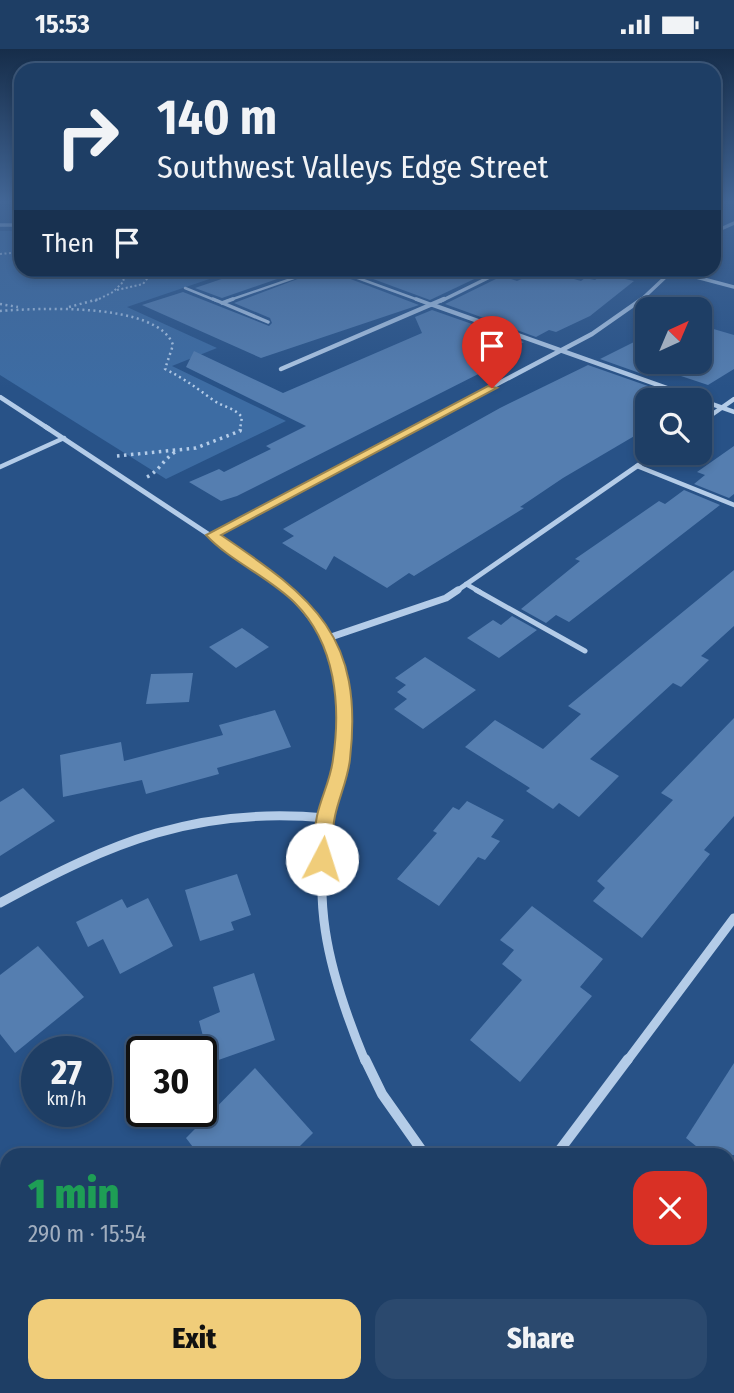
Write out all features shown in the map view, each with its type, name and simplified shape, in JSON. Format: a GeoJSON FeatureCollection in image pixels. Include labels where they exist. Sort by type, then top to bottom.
{"type":"FeatureCollection","features":[{"type":"Feature","properties":{"kind":"street"},"geometry":{"type":"LineString","coordinates":[[281,369],[433,305],[490,277]]}},
{"type":"Feature","properties":{"kind":"street"},"geometry":{"type":"LineString","coordinates":[[212,535],[562,351],[619,317],[665,277]]}},
{"type":"Feature","properties":{"kind":"street"},"geometry":{"type":"LineString","coordinates":[[698,277],[734,287]]}},
{"type":"Feature","properties":{"kind":"street"},"geometry":{"type":"LineString","coordinates":[[433,305],[734,412]]}},
{"type":"Feature","properties":{"kind":"street"},"geometry":{"type":"LineString","coordinates":[[0,397],[270,575],[302,602],[328,638],[345,697],[342,761],[326,818],[320,880],[333,975],[378,1086],[420,1148]]}},
{"type":"Feature","properties":{"kind":"street"},"geometry":{"type":"LineString","coordinates":[[712,415],[734,399]]}},
{"type":"Feature","properties":{"kind":"street"},"geometry":{"type":"LineString","coordinates":[[328,638],[446,598],[637,466]]}},
{"type":"Feature","properties":{"kind":"street"},"geometry":{"type":"LineString","coordinates":[[0,903],[38,881],[113,848],[190,825],[255,814],[326,818]]}},
{"type":"Feature","properties":{"kind":"street"},"geometry":{"type":"LineString","coordinates":[[561,1148],[734,918]]}},
{"type":"Feature","properties":{"kind":"lane"},"geometry":{"type":"LineString","coordinates":[[222,303],[297,277]]}},
{"type":"Feature","properties":{"kind":"lane"},"geometry":{"type":"LineString","coordinates":[[355,277],[433,305]]}},
{"type":"Feature","properties":{"kind":"lane"},"geometry":{"type":"LineString","coordinates":[[184,288],[268,322]]}},
{"type":"Feature","properties":{"kind":"lane"},"geometry":{"type":"LineString","coordinates":[[0,467],[64,438]]}},
{"type":"Feature","properties":{"kind":"lane"},"geometry":{"type":"LineString","coordinates":[[637,466],[734,505]]}},
{"type":"Feature","properties":{"kind":"lane"},"geometry":{"type":"LineString","coordinates":[[466,584],[585,651]]}},
{"type":"Feature","properties":{"kind":"path"},"geometry":{"type":"LineString","coordinates":[[117,291],[124,281],[123,277]]}},
{"type":"Feature","properties":{"kind":"path"},"geometry":{"type":"LineString","coordinates":[[0,311],[73,306],[143,284],[149,277]]}},
{"type":"Feature","properties":{"kind":"path"},"geometry":{"type":"LineString","coordinates":[[100,299],[99,308],[103,312]]}},
{"type":"Feature","properties":{"kind":"path"},"geometry":{"type":"LineString","coordinates":[[0,304],[103,312],[148,323],[169,335],[174,348],[164,369],[197,385],[216,401],[233,407],[242,418],[240,431],[223,440],[176,451],[125,452],[101,462]]}},
{"type":"Feature","properties":{"kind":"path"},"geometry":{"type":"LineString","coordinates":[[133,483],[157,472],[162,461],[176,451]]}},
{"type":"Feature","properties":{"kind":"shaded area"},"geometry":{"type":"Polygon","coordinates":[[[0,263],[14,263],[14,277],[215,277],[127,307],[217,348],[172,366],[286,421],[166,479],[0,375],[0,263]]]}},
{"type":"Feature","properties":{"kind":"building"},"geometry":{"type":"Polygon","coordinates":[[[227,277],[283,277],[222,298],[195,288],[227,277]]]}},
{"type":"Feature","properties":{"kind":"building"},"geometry":{"type":"Polygon","coordinates":[[[303,277],[345,277],[419,305],[261,358],[142,305],[183,292],[269,326],[272,323],[270,318],[234,303],[303,277]]]}},
{"type":"Feature","properties":{"kind":"building"},"geometry":{"type":"Polygon","coordinates":[[[368,277],[478,277],[430,300],[368,277]]]}},
{"type":"Feature","properties":{"kind":"building"},"geometry":{"type":"Polygon","coordinates":[[[500,277],[517,281],[526,277],[567,277],[581,281],[585,278],[595,280],[599,277],[616,277],[634,281],[590,316],[556,332],[549,330],[536,337],[445,304],[500,277]]]}},
{"type":"Feature","properties":{"kind":"building"},"geometry":{"type":"Polygon","coordinates":[[[432,310],[524,342],[500,354],[510,358],[237,496],[221,501],[189,482],[219,469],[224,472],[271,449],[266,446],[306,426],[186,367],[194,351],[283,393],[422,333],[415,317],[432,310]]]}},
{"type":"Feature","properties":{"kind":"building"},"geometry":{"type":"Polygon","coordinates":[[[712,329],[734,335],[734,369],[708,385],[681,376],[712,375],[712,329]]]}},
{"type":"Feature","properties":{"kind":"building"},"geometry":{"type":"Polygon","coordinates":[[[635,342],[635,371],[600,359],[635,342]]]}},
{"type":"Feature","properties":{"kind":"building"},"geometry":{"type":"Polygon","coordinates":[[[588,365],[648,386],[635,388],[635,436],[563,478],[520,507],[524,508],[414,576],[409,573],[387,588],[334,556],[326,570],[282,543],[294,536],[283,529],[500,408],[588,365]]]}},
{"type":"Feature","properties":{"kind":"building"},"geometry":{"type":"Polygon","coordinates":[[[734,446],[734,494],[729,498],[694,484],[705,475],[697,472],[707,465],[712,465],[712,461],[734,446]]]}},
{"type":"Feature","properties":{"kind":"building"},"geometry":{"type":"Polygon","coordinates":[[[684,490],[720,505],[569,622],[556,615],[546,623],[521,609],[580,561],[575,559],[659,501],[665,504],[684,490]]]}},
{"type":"Feature","properties":{"kind":"building"},"geometry":{"type":"Polygon","coordinates":[[[734,570],[734,626],[701,656],[709,660],[681,687],[673,683],[590,759],[619,776],[579,817],[559,803],[553,809],[526,791],[530,788],[465,747],[495,720],[543,749],[581,714],[568,706],[734,570]]]}},
{"type":"Feature","properties":{"kind":"building"},"geometry":{"type":"Polygon","coordinates":[[[512,616],[537,630],[499,658],[467,638],[493,620],[501,625],[512,616]]]}},
{"type":"Feature","properties":{"kind":"building"},"geometry":{"type":"Polygon","coordinates":[[[242,628],[269,647],[236,668],[209,647],[242,628]]]}},
{"type":"Feature","properties":{"kind":"building"},"geometry":{"type":"Polygon","coordinates":[[[425,657],[476,690],[423,729],[394,709],[407,699],[397,692],[406,685],[395,678],[425,657]]]}},
{"type":"Feature","properties":{"kind":"building"},"geometry":{"type":"Polygon","coordinates":[[[193,673],[189,702],[146,704],[151,674],[193,673]]]}},
{"type":"Feature","properties":{"kind":"building"},"geometry":{"type":"Polygon","coordinates":[[[275,710],[291,747],[217,768],[219,774],[146,794],[142,780],[63,797],[60,755],[121,742],[124,761],[223,735],[219,725],[275,710]]]}},
{"type":"Feature","properties":{"kind":"building"},"geometry":{"type":"Polygon","coordinates":[[[734,718],[734,816],[704,850],[710,854],[642,938],[593,901],[605,888],[597,881],[673,800],[661,793],[734,718]]]}},
{"type":"Feature","properties":{"kind":"building"},"geometry":{"type":"Polygon","coordinates":[[[23,788],[55,821],[0,856],[0,802],[23,788]]]}},
{"type":"Feature","properties":{"kind":"building"},"geometry":{"type":"Polygon","coordinates":[[[467,801],[504,820],[491,837],[500,841],[485,860],[478,857],[439,906],[397,879],[437,833],[433,831],[453,807],[459,810],[467,801]]]}},
{"type":"Feature","properties":{"kind":"building"},"geometry":{"type":"Polygon","coordinates":[[[237,874],[251,915],[231,922],[234,930],[200,941],[185,890],[237,874]]]}},
{"type":"Feature","properties":{"kind":"building"},"geometry":{"type":"Polygon","coordinates":[[[148,898],[173,946],[120,974],[103,939],[88,947],[76,922],[122,899],[127,908],[148,898]]]}},
{"type":"Feature","properties":{"kind":"building"},"geometry":{"type":"Polygon","coordinates":[[[532,906],[603,959],[580,987],[592,996],[520,1082],[470,1040],[522,980],[502,964],[514,950],[500,940],[532,906]]]}},
{"type":"Feature","properties":{"kind":"building"},"geometry":{"type":"Polygon","coordinates":[[[38,946],[84,997],[36,1036],[21,1036],[21,1048],[15,1053],[0,1034],[0,975],[38,946]]]}},
{"type":"Feature","properties":{"kind":"building"},"geometry":{"type":"Polygon","coordinates":[[[254,973],[275,1040],[217,1061],[217,1036],[203,1036],[199,1021],[220,1012],[213,987],[254,973]]]}},
{"type":"Feature","properties":{"kind":"building"},"geometry":{"type":"Polygon","coordinates":[[[734,1063],[734,1148],[698,1148],[686,1138],[734,1063]]]}},
{"type":"Feature","properties":{"kind":"building"},"geometry":{"type":"Polygon","coordinates":[[[255,1068],[313,1133],[298,1148],[194,1148],[186,1138],[197,1127],[217,1127],[217,1107],[255,1068]]]}},
{"type":"Feature","properties":{"kind":"route"},"geometry":{"type":"LineString","coordinates":[[322,859],[326,818],[342,761],[345,697],[336,661],[328,638],[302,602],[270,575],[212,535],[492,388]]}}]}
